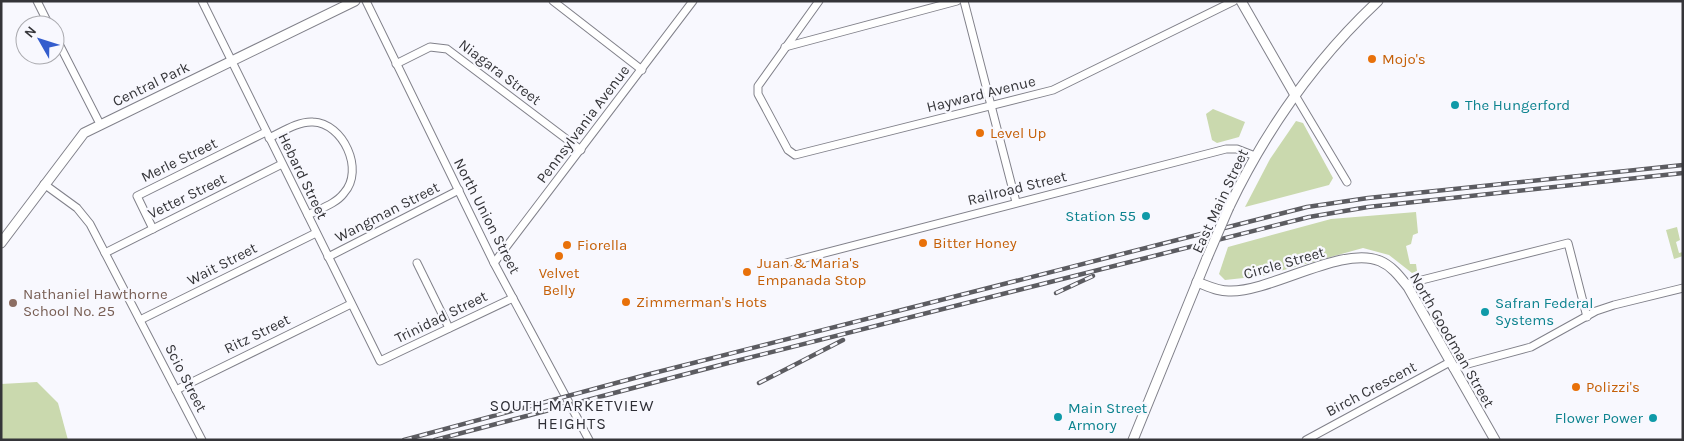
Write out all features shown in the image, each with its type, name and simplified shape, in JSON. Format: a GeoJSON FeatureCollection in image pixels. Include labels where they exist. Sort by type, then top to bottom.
{"type":"FeatureCollection","features":[{"type":"Feature","properties":{"kind":"main road","name":"Central Park"},"geometry":{"type":"LineString","coordinates":[[1,243],[78,139],[100,124],[355,1]]}},
{"type":"Feature","properties":{"kind":"main road"},"geometry":{"type":"LineString","coordinates":[[1241,1],[1295,95]]}},
{"type":"Feature","properties":{"kind":"main road","name":"East Main Street"},"geometry":{"type":"LineString","coordinates":[[1133,440],[1207,258],[1229,207],[1255,156],[1295,95],[1347,33],[1378,1]]}},
{"type":"Feature","properties":{"kind":"main road","name":"Circle Street"},"geometry":{"type":"LineString","coordinates":[[1198,282],[1215,289],[1230,292],[1255,288],[1354,257],[1379,260]]}},
{"type":"Feature","properties":{"kind":"main road","name":"North Goodman Street"},"geometry":{"type":"LineString","coordinates":[[1379,260],[1391,268],[1406,284],[1494,440]]}},
{"type":"Feature","properties":{"kind":"street"},"geometry":{"type":"LineString","coordinates":[[37,1],[45,15]]}},
{"type":"Feature","properties":{"kind":"street","name":"Hebard Street"},"geometry":{"type":"LineString","coordinates":[[202,1],[380,361]]}},
{"type":"Feature","properties":{"kind":"street","name":"North Union Street"},"geometry":{"type":"LineString","coordinates":[[366,1],[494,262],[588,440]]}},
{"type":"Feature","properties":{"kind":"street"},"geometry":{"type":"LineString","coordinates":[[553,1],[642,70]]}},
{"type":"Feature","properties":{"kind":"street","name":"Pennsylvania Avenue"},"geometry":{"type":"LineString","coordinates":[[494,262],[582,150],[693,1]]}},
{"type":"Feature","properties":{"kind":"street"},"geometry":{"type":"LineString","coordinates":[[784,48],[819,1]]}},
{"type":"Feature","properties":{"kind":"street"},"geometry":{"type":"LineString","coordinates":[[784,48],[957,1]]}},
{"type":"Feature","properties":{"kind":"street"},"geometry":{"type":"LineString","coordinates":[[964,1],[1016,202]]}},
{"type":"Feature","properties":{"kind":"street","name":"Hayward Avenue"},"geometry":{"type":"LineString","coordinates":[[784,48],[761,79],[758,89],[788,150],[795,155],[1058,88],[1234,1]]}},
{"type":"Feature","properties":{"kind":"street","name":"Niagara Street"},"geometry":{"type":"LineString","coordinates":[[396,64],[430,47],[447,49],[582,150]]}},
{"type":"Feature","properties":{"kind":"street"},"geometry":{"type":"LineString","coordinates":[[65,56],[100,124]]}},
{"type":"Feature","properties":{"kind":"street"},"geometry":{"type":"LineString","coordinates":[[1295,95],[1347,182]]}},
{"type":"Feature","properties":{"kind":"street"},"geometry":{"type":"LineString","coordinates":[[268,135],[309,122],[326,124],[340,138],[352,165],[351,182],[342,196],[308,215]]}},
{"type":"Feature","properties":{"kind":"street","name":"Merle Street"},"geometry":{"type":"LineString","coordinates":[[153,229],[137,196],[268,135]]}},
{"type":"Feature","properties":{"kind":"street","name":"Railroad Street"},"geometry":{"type":"LineString","coordinates":[[786,263],[1226,149],[1237,149],[1255,156]]}},
{"type":"Feature","properties":{"kind":"street","name":"Vetter Street"},"geometry":{"type":"LineString","coordinates":[[104,254],[282,164]]}},
{"type":"Feature","properties":{"kind":"street","name":"Scio Street"},"geometry":{"type":"LineString","coordinates":[[44,184],[85,216],[202,440]]}},
{"type":"Feature","properties":{"kind":"street","name":"Wangman Street"},"geometry":{"type":"LineString","coordinates":[[328,257],[459,190]]}},
{"type":"Feature","properties":{"kind":"street","name":"Wait Street"},"geometry":{"type":"LineString","coordinates":[[140,320],[316,233]]}},
{"type":"Feature","properties":{"kind":"street"},"geometry":{"type":"LineString","coordinates":[[1406,284],[1568,243],[1587,317]]}},
{"type":"Feature","properties":{"kind":"street"},"geometry":{"type":"LineString","coordinates":[[417,263],[449,328]]}},
{"type":"Feature","properties":{"kind":"street","name":"Birch Crescent"},"geometry":{"type":"LineString","coordinates":[[1306,440],[1452,365],[1531,347],[1614,305],[1683,288]]}},
{"type":"Feature","properties":{"kind":"street","name":"Trinidad Street"},"geometry":{"type":"LineString","coordinates":[[380,361],[513,298]]}},
{"type":"Feature","properties":{"kind":"street","name":"Ritz Street"},"geometry":{"type":"LineString","coordinates":[[176,390],[351,304]]}},
{"type":"Feature","properties":{"kind":"green space"},"geometry":{"type":"Polygon","coordinates":[[[1213,109],[1245,122],[1239,137],[1217,143],[1212,140],[1206,114],[1213,109]]]}},
{"type":"Feature","properties":{"kind":"green space"},"geometry":{"type":"Polygon","coordinates":[[[1296,121],[1303,123],[1333,178],[1329,185],[1245,207],[1270,159],[1296,121]]]}},
{"type":"Feature","properties":{"kind":"green space"},"geometry":{"type":"Polygon","coordinates":[[[1416,212],[1418,233],[1413,235],[1411,244],[1406,246],[1410,264],[1416,264],[1417,271],[1412,273],[1389,255],[1363,248],[1262,276],[1225,280],[1219,274],[1228,247],[1331,219],[1416,212]]]}},
{"type":"Feature","properties":{"kind":"green space"},"geometry":{"type":"Polygon","coordinates":[[[1677,227],[1680,240],[1676,242],[1679,253],[1683,252],[1683,256],[1674,259],[1666,230],[1677,227]]]}},
{"type":"Feature","properties":{"kind":"green space"},"geometry":{"type":"Polygon","coordinates":[[[37,382],[58,403],[68,440],[1,440],[1,384],[37,382]]]}},
{"type":"Feature","properties":{"kind":"railway"},"geometry":{"type":"LineString","coordinates":[[404,440],[642,376],[1307,207],[1368,198],[1683,165]]}},
{"type":"Feature","properties":{"kind":"railway"},"geometry":{"type":"LineString","coordinates":[[435,440],[732,362],[1309,217],[1368,207],[1683,173]]}},
{"type":"Feature","properties":{"kind":"railway"},"geometry":{"type":"LineString","coordinates":[[1056,293],[1093,276]]}},
{"type":"Feature","properties":{"kind":"railway"},"geometry":{"type":"LineString","coordinates":[[759,383],[843,340]]}},
{"type":"Feature","properties":{"kind":"place","name":"Mojo's"},"geometry":{"type":"Point","coordinates":[1372,59]}},
{"type":"Feature","properties":{"kind":"place","name":"The Hungerford"},"geometry":{"type":"Point","coordinates":[1455,105]}},
{"type":"Feature","properties":{"kind":"place","name":"Level Up"},"geometry":{"type":"Point","coordinates":[980,133]}},
{"type":"Feature","properties":{"kind":"place","name":"Station 55"},"geometry":{"type":"Point","coordinates":[1146,216]}},
{"type":"Feature","properties":{"kind":"place","name":"Bitter Honey"},"geometry":{"type":"Point","coordinates":[923,243]}},
{"type":"Feature","properties":{"kind":"place","name":"Fiorella"},"geometry":{"type":"Point","coordinates":[567,245]}},
{"type":"Feature","properties":{"kind":"place","name":"Velvet Belly"},"geometry":{"type":"Point","coordinates":[559,256]}},
{"type":"Feature","properties":{"kind":"place","name":"Juan & Maria's Empanada Stop"},"geometry":{"type":"Point","coordinates":[747,272]}},
{"type":"Feature","properties":{"kind":"place","name":"Zimmerman's Hots"},"geometry":{"type":"Point","coordinates":[626,302]}},
{"type":"Feature","properties":{"kind":"place","name":"Nathaniel Hawthorne School No. 25"},"geometry":{"type":"Point","coordinates":[13,303]}},
{"type":"Feature","properties":{"kind":"place","name":"Safran Federal Systems"},"geometry":{"type":"Point","coordinates":[1485,312]}},
{"type":"Feature","properties":{"kind":"place","name":"Polizzi's"},"geometry":{"type":"Point","coordinates":[1576,387]}},
{"type":"Feature","properties":{"kind":"place","name":"Main Street Armory"},"geometry":{"type":"Point","coordinates":[1058,417]}},
{"type":"Feature","properties":{"kind":"place","name":"Flower Power"},"geometry":{"type":"Point","coordinates":[1653,418]}},
{"type":"Feature","properties":{"kind":"district","name":"SOUTH MARKETVIEW HEIGHTS"},"geometry":{"type":"Point","coordinates":[572,414]}}]}
